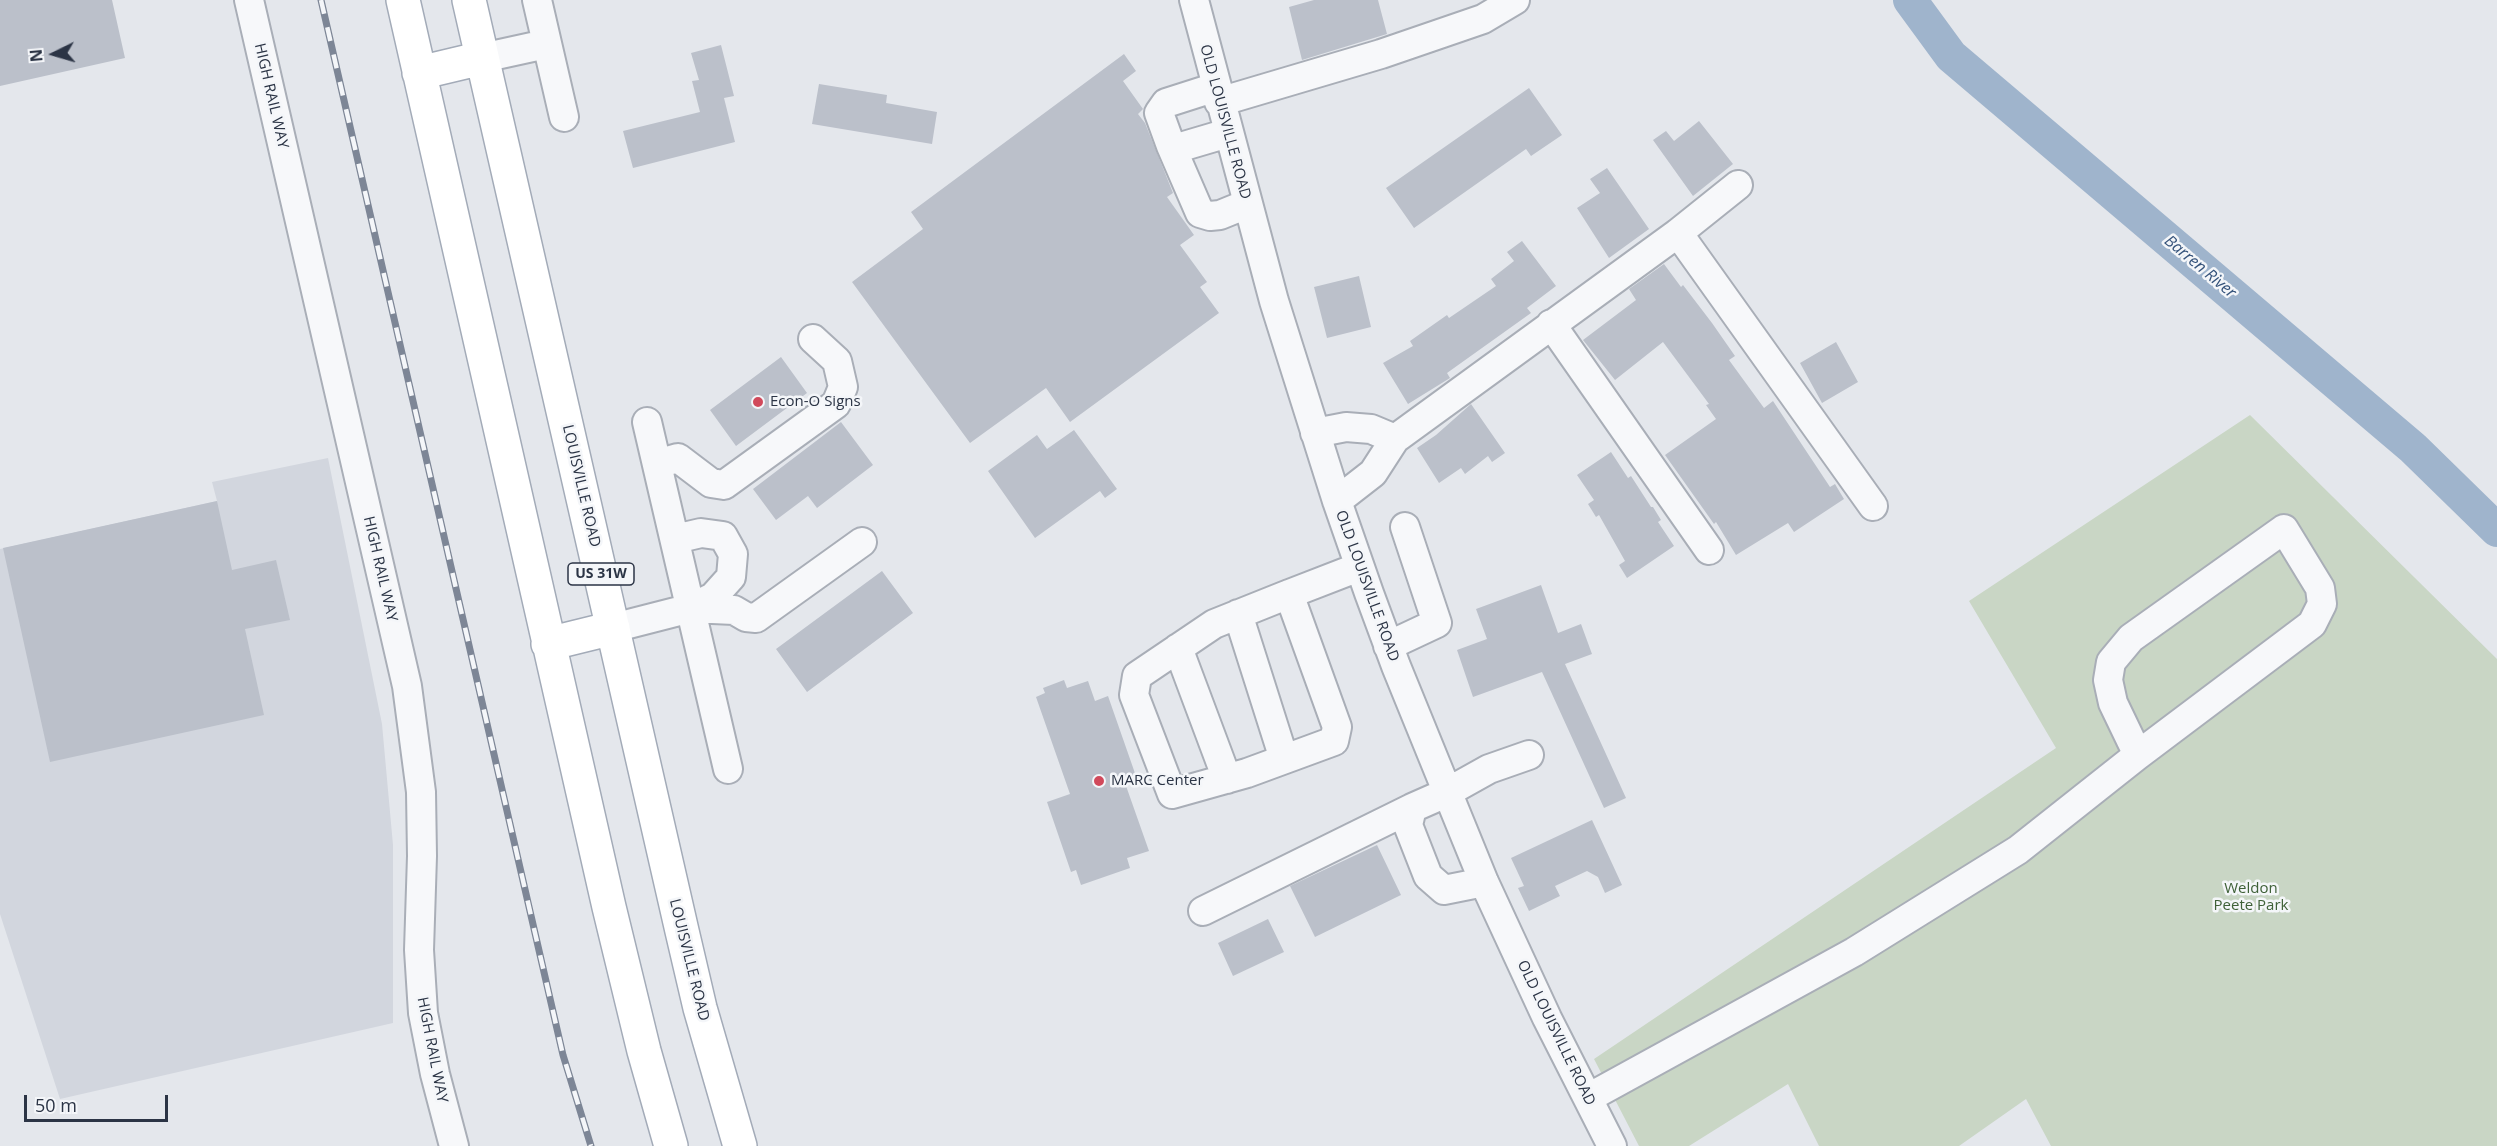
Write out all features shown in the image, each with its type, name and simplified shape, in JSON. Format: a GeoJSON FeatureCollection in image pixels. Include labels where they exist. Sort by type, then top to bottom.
{"type":"FeatureCollection","features":[{"type":"Feature","properties":{"kind":"main road"},"geometry":{"type":"LineString","coordinates":[[403,0],[626,979],[671,1146]]}},
{"type":"Feature","properties":{"kind":"main road","name":"LOUISVILLE ROAD"},"geometry":{"type":"LineString","coordinates":[[469,0],[695,986],[740,1146]]}},
{"type":"Feature","properties":{"kind":"main road"},"geometry":{"type":"LineString","coordinates":[[419,73],[482,58]]}},
{"type":"Feature","properties":{"kind":"main road"},"geometry":{"type":"LineString","coordinates":[[548,644],[613,628]]}},
{"type":"Feature","properties":{"kind":"street","name":"HIGH RAIL WAY"},"geometry":{"type":"LineString","coordinates":[[249,0],[408,696],[418,759],[422,825],[419,950],[422,1002],[430,1054],[454,1146]]}},
{"type":"Feature","properties":{"kind":"street"},"geometry":{"type":"LineString","coordinates":[[537,0],[564,117]]}},
{"type":"Feature","properties":{"kind":"street","name":"OLD LOUISVILLE ROAD"},"geometry":{"type":"LineString","coordinates":[[1194,0],[1274,301],[1359,567],[1446,793],[1484,882],[1612,1146]]}},
{"type":"Feature","properties":{"kind":"street"},"geometry":{"type":"LineString","coordinates":[[1247,204],[1210,216],[1200,213],[1159,113],[1166,103],[1218,95],[1381,54],[1483,19],[1515,0]]}},
{"type":"Feature","properties":{"kind":"street"},"geometry":{"type":"LineString","coordinates":[[482,58],[546,44]]}},
{"type":"Feature","properties":{"kind":"street"},"geometry":{"type":"LineString","coordinates":[[1174,153],[1184,147],[1228,133]]}},
{"type":"Feature","properties":{"kind":"street"},"geometry":{"type":"LineString","coordinates":[[1337,501],[1373,473],[1395,439],[1678,233],[1738,185]]}},
{"type":"Feature","properties":{"kind":"street"},"geometry":{"type":"LineString","coordinates":[[1678,233],[1873,506]]}},
{"type":"Feature","properties":{"kind":"street"},"geometry":{"type":"LineString","coordinates":[[1551,324],[1709,550]]}},
{"type":"Feature","properties":{"kind":"street"},"geometry":{"type":"LineString","coordinates":[[657,464],[678,458],[711,483],[724,485],[836,404],[843,387],[837,361],[813,339]]}},
{"type":"Feature","properties":{"kind":"street"},"geometry":{"type":"LineString","coordinates":[[647,422],[728,769]]}},
{"type":"Feature","properties":{"kind":"street"},"geometry":{"type":"LineString","coordinates":[[1315,433],[1346,427],[1371,429],[1395,439]]}},
{"type":"Feature","properties":{"kind":"street"},"geometry":{"type":"LineString","coordinates":[[1388,646],[1437,623],[1405,527]]}},
{"type":"Feature","properties":{"kind":"street"},"geometry":{"type":"LineString","coordinates":[[1588,1098],[1854,952],[2008,856],[2312,624],[2322,604],[2320,588],[2284,529],[2131,639],[2111,662],[2108,680],[2113,703],[2138,755]]}},
{"type":"Feature","properties":{"kind":"street"},"geometry":{"type":"LineString","coordinates":[[613,628],[691,608],[713,597],[731,577],[733,554],[723,536],[701,532],[675,539]]}},
{"type":"Feature","properties":{"kind":"street"},"geometry":{"type":"LineString","coordinates":[[691,608],[734,610],[746,617],[756,618],[862,542]]}},
{"type":"Feature","properties":{"kind":"street"},"geometry":{"type":"LineString","coordinates":[[1289,594],[1337,727],[1334,741],[1227,779],[1172,794],[1134,695],[1137,676],[1214,624],[1238,614],[1289,594],[1359,567]]}},
{"type":"Feature","properties":{"kind":"street"},"geometry":{"type":"LineString","coordinates":[[1238,614],[1284,759]]}},
{"type":"Feature","properties":{"kind":"street"},"geometry":{"type":"LineString","coordinates":[[1178,648],[1227,779]]}},
{"type":"Feature","properties":{"kind":"street"},"geometry":{"type":"LineString","coordinates":[[1203,911],[1489,770],[1529,755]]}},
{"type":"Feature","properties":{"kind":"street"},"geometry":{"type":"LineString","coordinates":[[1412,808],[1408,825],[1428,876],[1444,891],[1484,882]]}},
{"type":"Feature","properties":{"kind":"shaded area"},"geometry":{"type":"Polygon","coordinates":[[[328,458],[382,724],[393,845],[393,1023],[60,1099],[0,914],[0,549],[217,501],[212,482],[328,458]]]}},
{"type":"Feature","properties":{"kind":"green space","name":"Weldon Peete Park"},"geometry":{"type":"Polygon","coordinates":[[[2250,415],[2497,659],[2497,1146],[2051,1146],[2026,1099],[1959,1146],[1819,1146],[1788,1084],[1689,1146],[1639,1146],[1594,1059],[2056,748],[1969,601],[2250,415]]]}},
{"type":"Feature","properties":{"kind":"building"},"geometry":{"type":"Polygon","coordinates":[[[0,0],[112,0],[125,58],[0,86],[0,0]]]}},
{"type":"Feature","properties":{"kind":"building"},"geometry":{"type":"Polygon","coordinates":[[[1314,0],[1378,0],[1387,34],[1302,60],[1289,7],[1314,0]]]}},
{"type":"Feature","properties":{"kind":"building"},"geometry":{"type":"Polygon","coordinates":[[[721,45],[734,96],[724,98],[735,142],[633,168],[623,131],[700,112],[692,81],[699,80],[691,53],[721,45]]]}},
{"type":"Feature","properties":{"kind":"building"},"geometry":{"type":"Polygon","coordinates":[[[1124,54],[1136,71],[1123,81],[1143,109],[1138,114],[1145,123],[1173,193],[1167,197],[1194,235],[1180,245],[1207,282],[1200,287],[1219,313],[1070,422],[1046,388],[970,443],[852,282],[923,229],[911,212],[1124,54]]]}},
{"type":"Feature","properties":{"kind":"building"},"geometry":{"type":"Polygon","coordinates":[[[819,84],[887,95],[886,103],[937,112],[932,144],[812,124],[819,84]]]}},
{"type":"Feature","properties":{"kind":"building"},"geometry":{"type":"Polygon","coordinates":[[[1529,88],[1562,135],[1531,156],[1526,149],[1414,228],[1386,188],[1529,88]]]}},
{"type":"Feature","properties":{"kind":"building"},"geometry":{"type":"Polygon","coordinates":[[[1699,121],[1733,164],[1693,196],[1653,140],[1666,131],[1674,141],[1699,121]]]}},
{"type":"Feature","properties":{"kind":"building"},"geometry":{"type":"Polygon","coordinates":[[[1607,168],[1649,229],[1609,258],[1577,208],[1600,193],[1590,179],[1607,168]]]}},
{"type":"Feature","properties":{"kind":"building"},"geometry":{"type":"Polygon","coordinates":[[[1522,241],[1556,286],[1527,308],[1531,313],[1447,373],[1450,378],[1408,404],[1383,363],[1413,346],[1410,341],[1447,315],[1449,318],[1496,286],[1491,279],[1514,261],[1507,252],[1522,241]]]}},
{"type":"Feature","properties":{"kind":"building"},"geometry":{"type":"Polygon","coordinates":[[[1664,264],[1681,287],[1683,285],[1735,356],[1729,360],[1764,408],[1773,401],[1830,487],[1835,484],[1844,499],[1794,532],[1788,523],[1736,555],[1716,522],[1714,524],[1665,455],[1716,419],[1706,405],[1709,404],[1663,342],[1615,380],[1583,340],[1636,300],[1629,289],[1664,264]]]}},
{"type":"Feature","properties":{"kind":"building"},"geometry":{"type":"Polygon","coordinates":[[[1359,276],[1371,327],[1327,338],[1314,287],[1359,276]]]}},
{"type":"Feature","properties":{"kind":"building"},"geometry":{"type":"Polygon","coordinates":[[[1836,342],[1858,382],[1822,403],[1800,363],[1836,342]]]}},
{"type":"Feature","properties":{"kind":"building","name":"Econ-O Signs"},"geometry":{"type":"Polygon","coordinates":[[[781,357],[807,393],[736,446],[710,410],[781,357]]]}},
{"type":"Feature","properties":{"kind":"building"},"geometry":{"type":"Polygon","coordinates":[[[1471,404],[1505,453],[1492,462],[1488,456],[1465,474],[1461,468],[1439,483],[1417,448],[1436,435],[1471,404]]]}},
{"type":"Feature","properties":{"kind":"building"},"geometry":{"type":"Polygon","coordinates":[[[841,422],[873,465],[817,508],[808,496],[776,520],[753,489],[841,422]]]}},
{"type":"Feature","properties":{"kind":"building"},"geometry":{"type":"Polygon","coordinates":[[[1074,430],[1117,489],[1105,498],[1100,491],[1035,538],[988,471],[1037,435],[1047,449],[1074,430]]]}},
{"type":"Feature","properties":{"kind":"building"},"geometry":{"type":"Polygon","coordinates":[[[1611,452],[1628,478],[1631,476],[1653,507],[1661,520],[1658,522],[1674,546],[1627,578],[1619,565],[1625,561],[1599,515],[1596,517],[1588,504],[1594,500],[1577,475],[1611,452]]]}},
{"type":"Feature","properties":{"kind":"building"},"geometry":{"type":"Polygon","coordinates":[[[217,501],[232,570],[276,560],[290,620],[245,629],[264,715],[50,762],[3,548],[217,501]]]}},
{"type":"Feature","properties":{"kind":"building"},"geometry":{"type":"Polygon","coordinates":[[[882,571],[913,613],[807,692],[776,649],[882,571]]]}},
{"type":"Feature","properties":{"kind":"building"},"geometry":{"type":"Polygon","coordinates":[[[1541,585],[1558,633],[1581,624],[1592,654],[1565,664],[1626,798],[1604,808],[1542,672],[1473,697],[1457,650],[1487,639],[1476,609],[1541,585]]]}},
{"type":"Feature","properties":{"kind":"building","name":"MARC Center"},"geometry":{"type":"Polygon","coordinates":[[[1064,680],[1067,688],[1088,681],[1095,701],[1108,696],[1137,779],[1125,783],[1149,851],[1127,858],[1130,868],[1081,885],[1076,870],[1071,872],[1047,802],[1070,794],[1036,697],[1045,693],[1043,688],[1064,680]]]}},
{"type":"Feature","properties":{"kind":"building"},"geometry":{"type":"Polygon","coordinates":[[[1592,820],[1622,885],[1605,893],[1598,877],[1587,871],[1555,886],[1560,896],[1529,911],[1518,888],[1524,886],[1511,858],[1592,820]]]}},
{"type":"Feature","properties":{"kind":"building"},"geometry":{"type":"Polygon","coordinates":[[[1377,845],[1401,895],[1315,937],[1290,886],[1377,845]]]}},
{"type":"Feature","properties":{"kind":"building"},"geometry":{"type":"Polygon","coordinates":[[[1268,919],[1284,952],[1233,976],[1218,943],[1268,919]]]}},
{"type":"Feature","properties":{"kind":"waterway","name":"Barren River"},"geometry":{"type":"LineString","coordinates":[[1910,0],[1951,56],[2413,448],[2497,530]]}},
{"type":"Feature","properties":{"kind":"railway"},"geometry":{"type":"LineString","coordinates":[[321,0],[563,1055],[591,1146]]}},
{"type":"Feature","properties":{"kind":"place","name":"Econ-O Signs"},"geometry":{"type":"Point","coordinates":[758,402]}},
{"type":"Feature","properties":{"kind":"place","name":"MARC Center"},"geometry":{"type":"Point","coordinates":[1099,781]}}]}
